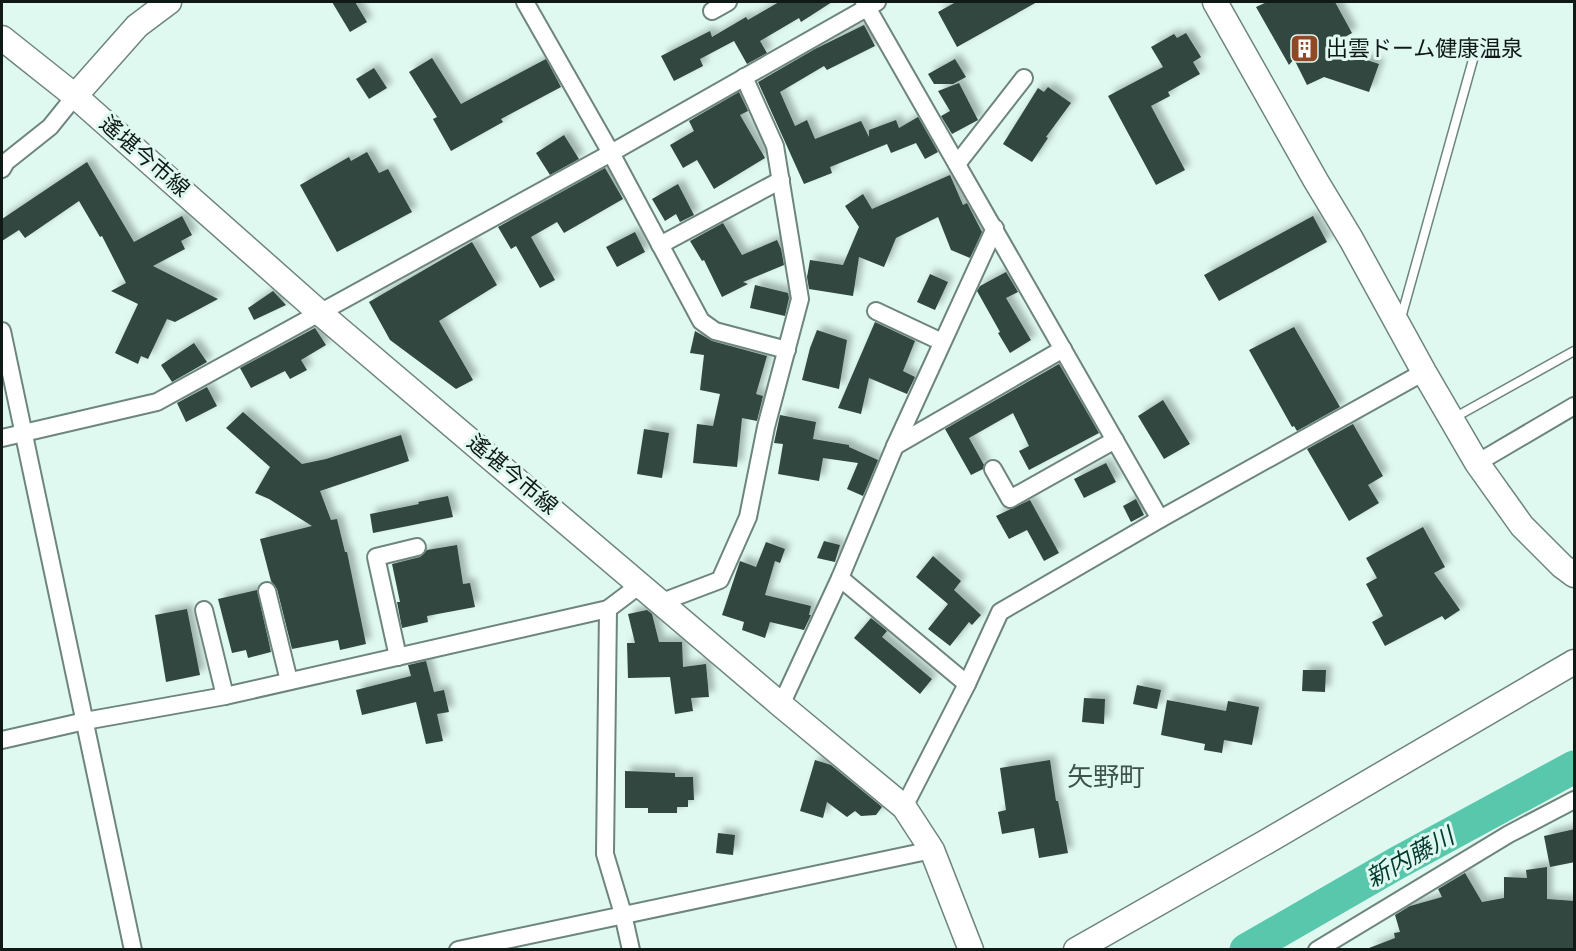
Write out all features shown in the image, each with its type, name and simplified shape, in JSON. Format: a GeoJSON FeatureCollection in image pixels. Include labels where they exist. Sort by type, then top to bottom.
{"type":"FeatureCollection","features":[{"type":"Feature","properties":{"kind":"street"},"geometry":{"type":"LineString","coordinates":[[3,164],[50,127],[137,26],[170,2]]}},
{"type":"Feature","properties":{"kind":"street"},"geometry":{"type":"LineString","coordinates":[[525,2],[701,321],[715,332],[787,350]]}},
{"type":"Feature","properties":{"kind":"street"},"geometry":{"type":"LineString","coordinates":[[712,11],[728,2]]}},
{"type":"Feature","properties":{"kind":"street"},"geometry":{"type":"LineString","coordinates":[[1215,2],[1477,463],[1522,526],[1562,566],[1575,575]]}},
{"type":"Feature","properties":{"kind":"street"},"geometry":{"type":"LineString","coordinates":[[2,438],[157,402],[610,153],[869,3],[957,164],[1160,519]]}},
{"type":"Feature","properties":{"kind":"street","name":"遙堪今市線"},"geometry":{"type":"LineString","coordinates":[[2,38],[75,96],[320,313],[904,807],[932,850],[971,950]]}},
{"type":"Feature","properties":{"kind":"street"},"geometry":{"type":"LineString","coordinates":[[662,602],[720,580],[748,517],[766,427],[800,299],[775,146],[744,77]]}},
{"type":"Feature","properties":{"kind":"street"},"geometry":{"type":"LineString","coordinates":[[957,164],[1024,78]]}},
{"type":"Feature","properties":{"kind":"street"},"geometry":{"type":"LineString","coordinates":[[660,245],[781,180]]}},
{"type":"Feature","properties":{"kind":"street"},"geometry":{"type":"LineString","coordinates":[[781,705],[840,578],[895,446],[995,228]]}},
{"type":"Feature","properties":{"kind":"street"},"geometry":{"type":"LineString","coordinates":[[876,311],[942,342]]}},
{"type":"Feature","properties":{"kind":"street"},"geometry":{"type":"LineString","coordinates":[[2,331],[133,950]]}},
{"type":"Feature","properties":{"kind":"street"},"geometry":{"type":"LineString","coordinates":[[895,446],[1063,350]]}},
{"type":"Feature","properties":{"kind":"street"},"geometry":{"type":"LineString","coordinates":[[904,807],[967,684],[1000,612],[1160,519],[1424,372]]}},
{"type":"Feature","properties":{"kind":"street"},"geometry":{"type":"LineString","coordinates":[[1477,463],[1575,406]]}},
{"type":"Feature","properties":{"kind":"street"},"geometry":{"type":"LineString","coordinates":[[993,469],[1010,499],[1115,440]]}},
{"type":"Feature","properties":{"kind":"street"},"geometry":{"type":"LineString","coordinates":[[398,657],[376,557],[417,548]]}},
{"type":"Feature","properties":{"kind":"street"},"geometry":{"type":"LineString","coordinates":[[840,578],[967,684]]}},
{"type":"Feature","properties":{"kind":"street"},"geometry":{"type":"LineString","coordinates":[[2,740],[225,696],[608,609],[640,584]]}},
{"type":"Feature","properties":{"kind":"street"},"geometry":{"type":"LineString","coordinates":[[267,591],[289,681]]}},
{"type":"Feature","properties":{"kind":"street"},"geometry":{"type":"LineString","coordinates":[[608,609],[605,854],[631,950]]}},
{"type":"Feature","properties":{"kind":"street"},"geometry":{"type":"LineString","coordinates":[[204,610],[225,696]]}},
{"type":"Feature","properties":{"kind":"street"},"geometry":{"type":"LineString","coordinates":[[1076,950],[1575,662]]}},
{"type":"Feature","properties":{"kind":"street"},"geometry":{"type":"LineString","coordinates":[[1320,949],[1509,834],[1575,800]]}},
{"type":"Feature","properties":{"kind":"street"},"geometry":{"type":"LineString","coordinates":[[458,950],[932,850]]}},
{"type":"Feature","properties":{"kind":"lane"},"geometry":{"type":"LineString","coordinates":[[1399,327],[1412,272],[1474,56]]}},
{"type":"Feature","properties":{"kind":"lane"},"geometry":{"type":"LineString","coordinates":[[1452,419],[1575,351]]}},
{"type":"Feature","properties":{"kind":"building"},"geometry":{"type":"Polygon","coordinates":[[[332,2],[355,2],[367,22],[350,32],[332,2]]]}},
{"type":"Feature","properties":{"kind":"building"},"geometry":{"type":"Polygon","coordinates":[[[779,2],[832,2],[801,22],[799,18],[760,41],[767,53],[747,64],[734,41],[700,59],[703,66],[674,81],[661,56],[710,31],[712,37],[746,17],[748,20],[779,2]]]}},
{"type":"Feature","properties":{"kind":"building"},"geometry":{"type":"Polygon","coordinates":[[[956,2],[1037,2],[957,47],[938,12],[956,2]]]}},
{"type":"Feature","properties":{"kind":"building","name":"出雲ドーム健康温泉"},"geometry":{"type":"Polygon","coordinates":[[[1267,2],[1335,2],[1352,33],[1327,47],[1379,64],[1369,92],[1324,77],[1307,85],[1294,59],[1289,65],[1256,7],[1267,2]]]}},
{"type":"Feature","properties":{"kind":"building"},"geometry":{"type":"Polygon","coordinates":[[[864,25],[875,46],[827,70],[824,66],[780,92],[795,126],[807,120],[815,139],[861,121],[869,137],[869,130],[896,120],[899,128],[918,117],[938,152],[925,159],[916,143],[891,153],[887,144],[830,167],[832,173],[804,184],[758,82],[815,49],[864,25]]]}},
{"type":"Feature","properties":{"kind":"building"},"geometry":{"type":"Polygon","coordinates":[[[1186,33],[1201,57],[1193,62],[1200,74],[1168,92],[1170,96],[1151,106],[1185,170],[1156,185],[1108,96],[1163,67],[1151,47],[1174,34],[1177,38],[1186,33]]]}},
{"type":"Feature","properties":{"kind":"building"},"geometry":{"type":"Polygon","coordinates":[[[432,58],[461,104],[546,59],[561,87],[501,119],[503,122],[451,151],[433,119],[437,117],[409,72],[432,58]]]}},
{"type":"Feature","properties":{"kind":"building"},"geometry":{"type":"Polygon","coordinates":[[[955,59],[966,77],[953,84],[934,84],[928,74],[955,59]]]}},
{"type":"Feature","properties":{"kind":"building"},"geometry":{"type":"Polygon","coordinates":[[[374,68],[387,88],[369,99],[356,79],[374,68]]]}},
{"type":"Feature","properties":{"kind":"building"},"geometry":{"type":"Polygon","coordinates":[[[959,83],[978,120],[952,134],[941,116],[950,111],[938,91],[959,83]]]}},
{"type":"Feature","properties":{"kind":"building"},"geometry":{"type":"Polygon","coordinates":[[[1048,87],[1071,103],[1046,137],[1048,138],[1032,162],[1003,144],[1038,88],[1044,92],[1048,87]]]}},
{"type":"Feature","properties":{"kind":"building"},"geometry":{"type":"Polygon","coordinates":[[[739,92],[748,111],[740,115],[765,158],[714,189],[697,160],[683,168],[670,145],[694,131],[689,121],[739,92]]]}},
{"type":"Feature","properties":{"kind":"building"},"geometry":{"type":"Polygon","coordinates":[[[564,135],[579,159],[550,175],[536,153],[564,135]]]}},
{"type":"Feature","properties":{"kind":"building"},"geometry":{"type":"Polygon","coordinates":[[[367,152],[379,173],[388,169],[412,212],[337,252],[300,185],[349,157],[351,161],[367,152]]]}},
{"type":"Feature","properties":{"kind":"building"},"geometry":{"type":"Polygon","coordinates":[[[87,162],[134,242],[182,216],[192,235],[181,241],[185,249],[153,266],[218,299],[175,322],[167,319],[148,359],[141,356],[138,364],[115,353],[138,304],[111,291],[126,283],[102,236],[100,237],[79,201],[25,238],[19,230],[2,241],[2,219],[87,162]]]}},
{"type":"Feature","properties":{"kind":"building"},"geometry":{"type":"Polygon","coordinates":[[[605,168],[623,199],[564,233],[557,222],[531,237],[555,280],[540,288],[516,246],[511,249],[498,227],[605,168]]]}},
{"type":"Feature","properties":{"kind":"building"},"geometry":{"type":"Polygon","coordinates":[[[950,175],[963,205],[967,203],[982,232],[970,258],[951,250],[938,217],[896,238],[884,267],[859,257],[853,296],[809,289],[807,277],[810,260],[843,265],[859,227],[845,206],[863,194],[872,209],[950,175]]]}},
{"type":"Feature","properties":{"kind":"building"},"geometry":{"type":"Polygon","coordinates":[[[678,184],[694,215],[680,222],[676,214],[665,221],[652,199],[678,184]]]}},
{"type":"Feature","properties":{"kind":"building"},"geometry":{"type":"Polygon","coordinates":[[[1313,216],[1327,242],[1219,301],[1204,275],[1313,216]]]}},
{"type":"Feature","properties":{"kind":"building"},"geometry":{"type":"Polygon","coordinates":[[[723,223],[742,255],[777,240],[784,265],[743,282],[748,284],[722,297],[704,260],[702,261],[690,241],[723,223]]]}},
{"type":"Feature","properties":{"kind":"building"},"geometry":{"type":"Polygon","coordinates":[[[635,232],[645,252],[617,267],[606,247],[635,232]]]}},
{"type":"Feature","properties":{"kind":"building"},"geometry":{"type":"Polygon","coordinates":[[[472,242],[497,285],[439,321],[473,380],[456,389],[390,340],[369,302],[472,242]]]}},
{"type":"Feature","properties":{"kind":"building"},"geometry":{"type":"Polygon","coordinates":[[[1006,272],[1018,292],[1006,298],[1031,340],[1010,353],[977,291],[980,286],[1006,272]]]}},
{"type":"Feature","properties":{"kind":"building"},"geometry":{"type":"Polygon","coordinates":[[[930,274],[948,282],[935,310],[917,302],[930,274]]]}},
{"type":"Feature","properties":{"kind":"building"},"geometry":{"type":"Polygon","coordinates":[[[755,285],[788,293],[785,316],[750,308],[755,285]]]}},
{"type":"Feature","properties":{"kind":"building"},"geometry":{"type":"Polygon","coordinates":[[[273,291],[286,305],[254,320],[248,308],[273,291]]]}},
{"type":"Feature","properties":{"kind":"building"},"geometry":{"type":"Polygon","coordinates":[[[875,322],[915,341],[903,371],[915,377],[907,394],[869,378],[861,414],[838,408],[875,322]]]}},
{"type":"Feature","properties":{"kind":"building"},"geometry":{"type":"Polygon","coordinates":[[[1294,327],[1340,407],[1297,431],[1294,426],[1292,427],[1249,350],[1294,327]]]}},
{"type":"Feature","properties":{"kind":"building"},"geometry":{"type":"Polygon","coordinates":[[[315,328],[326,345],[301,360],[307,370],[290,379],[285,371],[251,388],[240,368],[315,328]]]}},
{"type":"Feature","properties":{"kind":"building"},"geometry":{"type":"Polygon","coordinates":[[[817,330],[847,340],[839,389],[802,380],[817,330]]]}},
{"type":"Feature","properties":{"kind":"building"},"geometry":{"type":"Polygon","coordinates":[[[695,331],[712,341],[767,356],[756,394],[763,396],[757,421],[742,418],[737,467],[693,463],[697,424],[713,426],[720,394],[700,390],[704,355],[690,353],[695,331]]]}},
{"type":"Feature","properties":{"kind":"building"},"geometry":{"type":"Polygon","coordinates":[[[194,343],[207,362],[172,382],[161,365],[194,343]]]}},
{"type":"Feature","properties":{"kind":"building"},"geometry":{"type":"Polygon","coordinates":[[[1059,364],[1099,433],[1029,470],[1019,451],[1029,446],[1013,413],[969,438],[984,465],[983,469],[971,475],[945,429],[1059,364]]]}},
{"type":"Feature","properties":{"kind":"building"},"geometry":{"type":"Polygon","coordinates":[[[207,387],[217,406],[186,422],[177,403],[207,387]]]}},
{"type":"Feature","properties":{"kind":"building"},"geometry":{"type":"Polygon","coordinates":[[[1163,400],[1190,444],[1164,459],[1138,416],[1163,400]]]}},
{"type":"Feature","properties":{"kind":"building"},"geometry":{"type":"Polygon","coordinates":[[[243,412],[302,464],[326,459],[401,435],[409,461],[320,491],[331,520],[337,519],[345,552],[347,552],[366,644],[340,650],[338,640],[292,649],[277,589],[271,581],[260,539],[312,526],[269,499],[255,493],[270,467],[226,428],[243,412]]]}},
{"type":"Feature","properties":{"kind":"building"},"geometry":{"type":"Polygon","coordinates":[[[780,415],[816,422],[813,439],[849,445],[878,460],[863,496],[847,489],[858,463],[823,458],[819,481],[778,474],[783,444],[774,443],[780,415]]]}},
{"type":"Feature","properties":{"kind":"building"},"geometry":{"type":"Polygon","coordinates":[[[1353,424],[1383,476],[1368,485],[1379,503],[1349,521],[1307,449],[1353,424]]]}},
{"type":"Feature","properties":{"kind":"building"},"geometry":{"type":"Polygon","coordinates":[[[644,429],[669,433],[662,478],[637,474],[644,429]]]}},
{"type":"Feature","properties":{"kind":"building"},"geometry":{"type":"Polygon","coordinates":[[[1106,463],[1116,482],[1084,498],[1074,479],[1106,463]]]}},
{"type":"Feature","properties":{"kind":"building"},"geometry":{"type":"Polygon","coordinates":[[[448,496],[453,517],[373,533],[370,514],[448,496]]]}},
{"type":"Feature","properties":{"kind":"building"},"geometry":{"type":"Polygon","coordinates":[[[1136,499],[1144,515],[1131,522],[1123,506],[1136,499]]]}},
{"type":"Feature","properties":{"kind":"building"},"geometry":{"type":"Polygon","coordinates":[[[1030,500],[1059,553],[1044,561],[1027,530],[1009,539],[996,516],[1030,500]]]}},
{"type":"Feature","properties":{"kind":"building"},"geometry":{"type":"Polygon","coordinates":[[[1423,527],[1445,567],[1434,573],[1460,610],[1445,620],[1442,616],[1385,646],[1372,622],[1383,616],[1366,584],[1377,578],[1366,558],[1423,527]]]}},
{"type":"Feature","properties":{"kind":"building"},"geometry":{"type":"Polygon","coordinates":[[[824,541],[840,545],[835,562],[817,558],[824,541]]]}},
{"type":"Feature","properties":{"kind":"building"},"geometry":{"type":"Polygon","coordinates":[[[766,542],[785,549],[780,563],[775,561],[765,595],[811,606],[809,615],[811,615],[804,630],[770,622],[765,638],[742,630],[744,622],[722,615],[740,561],[756,567],[766,542]]]}},
{"type":"Feature","properties":{"kind":"building"},"geometry":{"type":"Polygon","coordinates":[[[457,545],[463,584],[470,583],[475,607],[427,616],[428,622],[402,628],[397,602],[400,602],[392,564],[420,557],[427,550],[457,545]]]}},
{"type":"Feature","properties":{"kind":"building"},"geometry":{"type":"Polygon","coordinates":[[[933,556],[961,581],[954,590],[981,615],[972,625],[969,622],[950,646],[928,629],[948,604],[916,577],[933,556]]]}},
{"type":"Feature","properties":{"kind":"building"},"geometry":{"type":"Polygon","coordinates":[[[257,590],[271,652],[248,658],[246,650],[232,653],[218,599],[257,590]]]}},
{"type":"Feature","properties":{"kind":"building"},"geometry":{"type":"Polygon","coordinates":[[[187,609],[200,675],[166,682],[155,615],[187,609]]]}},
{"type":"Feature","properties":{"kind":"building"},"geometry":{"type":"Polygon","coordinates":[[[647,610],[652,614],[659,642],[682,642],[683,667],[706,664],[709,697],[691,698],[693,711],[675,714],[670,677],[628,678],[627,643],[635,643],[628,614],[647,610]]]}},
{"type":"Feature","properties":{"kind":"building"},"geometry":{"type":"Polygon","coordinates":[[[871,618],[887,631],[882,637],[932,679],[920,694],[854,638],[871,618]]]}},
{"type":"Feature","properties":{"kind":"building"},"geometry":{"type":"Polygon","coordinates":[[[426,661],[434,692],[444,690],[449,712],[437,714],[443,741],[426,744],[416,702],[362,715],[356,690],[411,676],[408,665],[426,661]]]}},
{"type":"Feature","properties":{"kind":"building"},"geometry":{"type":"Polygon","coordinates":[[[1303,670],[1326,670],[1325,692],[1302,691],[1303,670]]]}},
{"type":"Feature","properties":{"kind":"building"},"geometry":{"type":"Polygon","coordinates":[[[1137,685],[1161,690],[1157,709],[1133,704],[1137,685]]]}},
{"type":"Feature","properties":{"kind":"building"},"geometry":{"type":"Polygon","coordinates":[[[1084,698],[1105,699],[1104,724],[1082,722],[1084,698]]]}},
{"type":"Feature","properties":{"kind":"building"},"geometry":{"type":"Polygon","coordinates":[[[1167,700],[1226,711],[1228,701],[1259,707],[1252,745],[1224,740],[1222,753],[1204,750],[1205,744],[1161,735],[1167,700]]]}},
{"type":"Feature","properties":{"kind":"building"},"geometry":{"type":"Polygon","coordinates":[[[815,760],[831,765],[882,807],[876,815],[861,816],[855,811],[847,817],[827,802],[823,818],[800,811],[815,760]]]}},
{"type":"Feature","properties":{"kind":"building"},"geometry":{"type":"Polygon","coordinates":[[[1050,760],[1056,801],[1058,801],[1068,853],[1039,858],[1034,828],[1002,834],[998,812],[1006,810],[1000,768],[1050,760]]]}},
{"type":"Feature","properties":{"kind":"building"},"geometry":{"type":"Polygon","coordinates":[[[625,771],[675,773],[675,777],[693,777],[694,800],[688,800],[688,807],[677,807],[677,813],[648,813],[648,808],[625,808],[625,771]]]}},
{"type":"Feature","properties":{"kind":"building"},"geometry":{"type":"Polygon","coordinates":[[[1575,829],[1575,862],[1550,867],[1544,836],[1575,829]]]}},
{"type":"Feature","properties":{"kind":"building"},"geometry":{"type":"Polygon","coordinates":[[[718,833],[735,835],[733,855],[716,853],[718,833]]]}},
{"type":"Feature","properties":{"kind":"building"},"geometry":{"type":"Polygon","coordinates":[[[1547,867],[1547,899],[1575,901],[1575,950],[1369,950],[1369,948],[1395,938],[1394,933],[1400,932],[1395,915],[1410,906],[1442,897],[1438,889],[1465,873],[1482,902],[1504,898],[1504,877],[1527,878],[1526,870],[1547,867]]]}},
{"type":"Feature","properties":{"kind":"waterway","name":"新内藤川"},"geometry":{"type":"LineString","coordinates":[[1246,950],[1397,863],[1574,767]]}},
{"type":"Feature","properties":{"kind":"place","name":"出雲ドーム健康温泉"},"geometry":{"type":"Point","coordinates":[1305,49]}},
{"type":"Feature","properties":{"kind":"district","name":"矢野町"},"geometry":{"type":"Point","coordinates":[1106,778]}}]}
